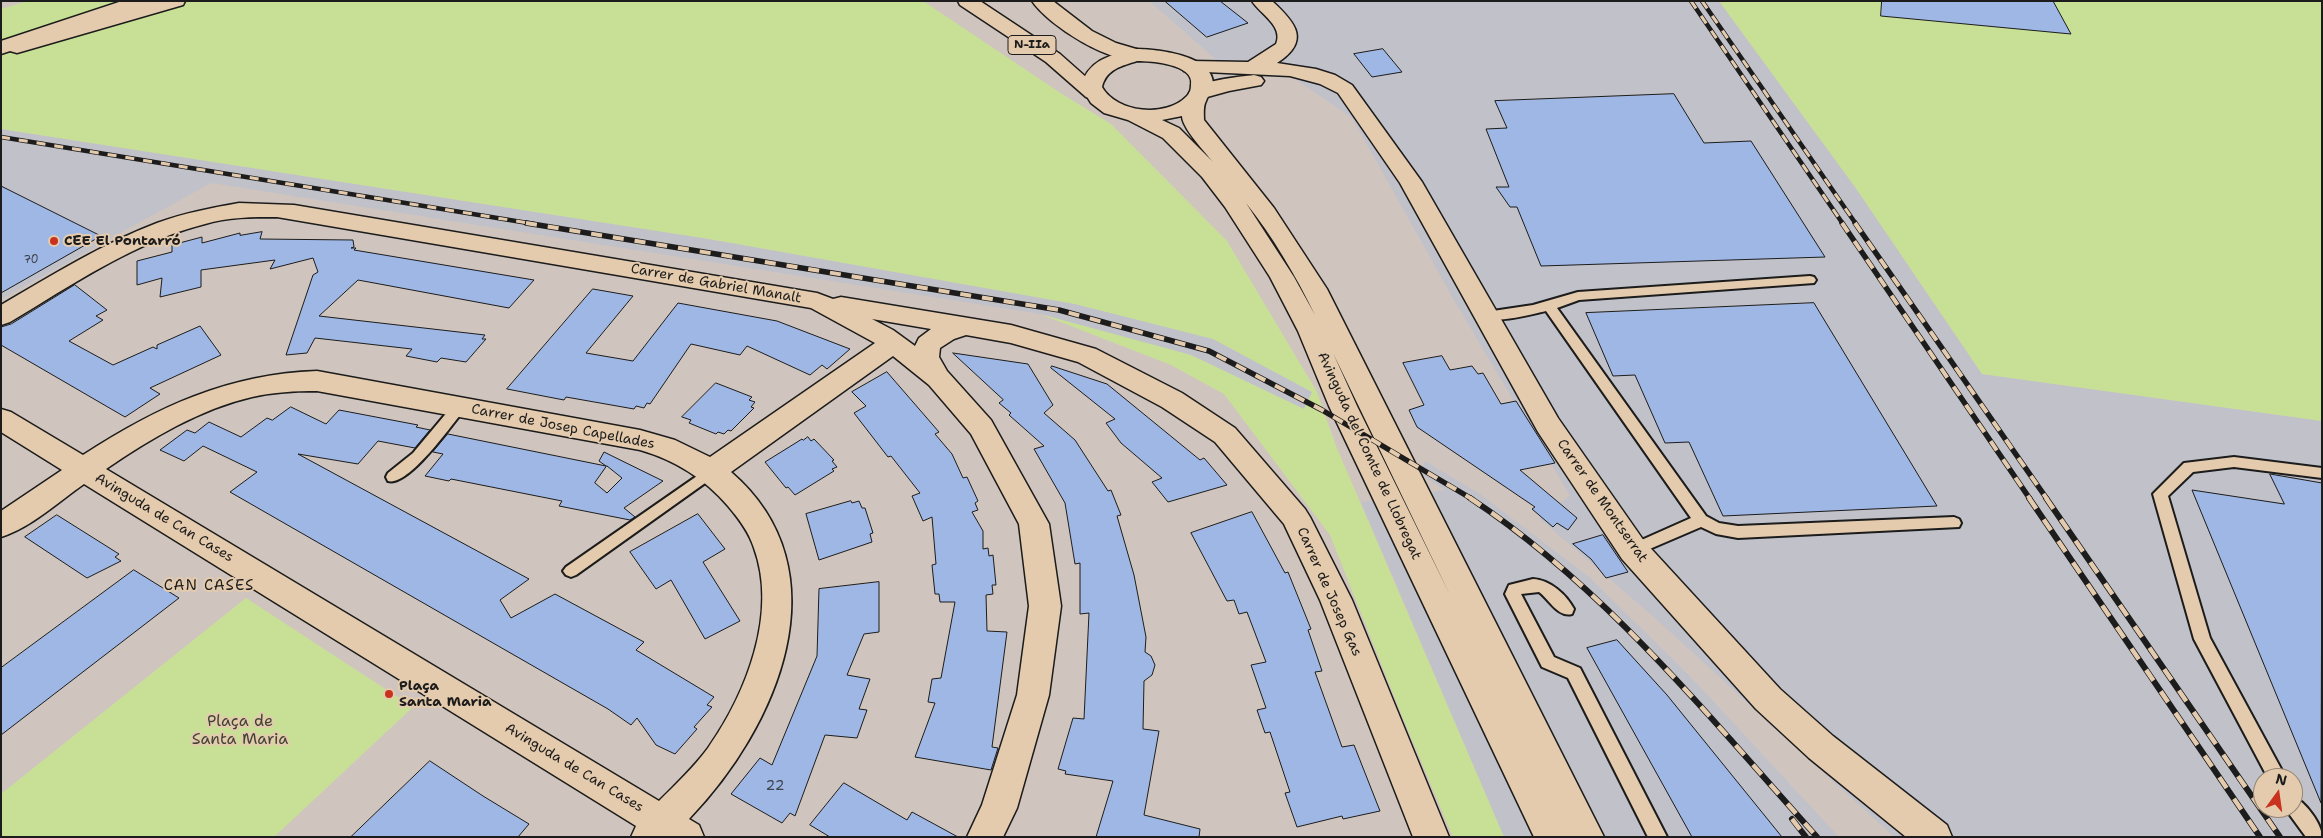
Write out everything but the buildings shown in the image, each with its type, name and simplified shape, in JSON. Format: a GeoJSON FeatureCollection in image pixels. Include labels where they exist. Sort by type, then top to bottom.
{"type":"FeatureCollection","features":[{"type":"Feature","properties":{"kind":"main road"},"geometry":{"type":"LineString","coordinates":[[1,32],[93,1]]}},
{"type":"Feature","properties":{"kind":"main road"},"geometry":{"type":"LineString","coordinates":[[1,50],[142,1]]}},
{"type":"Feature","properties":{"kind":"main road"},"geometry":{"type":"LineString","coordinates":[[1,50],[176,1]]}},
{"type":"Feature","properties":{"kind":"main road","name":"N-IIa"},"geometry":{"type":"LineString","coordinates":[[967,1],[1053,58],[1107,107],[1134,115],[1161,115],[1185,107],[1197,97]]}},
{"type":"Feature","properties":{"kind":"main road","name":"N-IIa"},"geometry":{"type":"LineString","coordinates":[[1041,1],[1093,41],[1116,51],[1136,55],[1162,56],[1191,67]]}},
{"type":"Feature","properties":{"kind":"main road","name":"Carrer de Montserrat"},"geometry":{"type":"LineString","coordinates":[[1252,68],[1277,56],[1288,45],[1289,36],[1279,18],[1261,1]]}},
{"type":"Feature","properties":{"kind":"main road","name":"N-IIa"},"geometry":{"type":"LineString","coordinates":[[1093,93],[1091,84],[1094,76],[1100,69],[1110,62],[1136,55]]}},
{"type":"Feature","properties":{"kind":"main road"},"geometry":{"type":"LineString","coordinates":[[1191,67],[1202,82],[1197,97]]}},
{"type":"Feature","properties":{"kind":"main road","name":"Carrer de Montserrat"},"geometry":{"type":"LineString","coordinates":[[1191,67],[1252,68],[1308,72],[1332,80],[1345,88],[1350,99],[1411,182],[1448,244],[1486,316],[1548,424],[1633,550],[1768,698],[1821,747],[1934,837]]}},
{"type":"Feature","properties":{"kind":"main road"},"geometry":{"type":"LineString","coordinates":[[1197,97],[1250,81],[1275,80],[1303,82],[1350,99]]}},
{"type":"Feature","properties":{"kind":"main road","name":"Avinguda del Comte de Llobregat"},"geometry":{"type":"LineString","coordinates":[[1197,97],[1193,120],[1201,133],[1266,213],[1315,289],[1364,383],[1586,837]]}},
{"type":"Feature","properties":{"kind":"main road","name":"Avinguda del Comte de Llobregat"},"geometry":{"type":"LineString","coordinates":[[1134,115],[1171,134],[1198,159],[1234,203],[1282,277],[1311,331],[1343,406],[1552,837]]}},
{"type":"Feature","properties":{"kind":"main road","name":"Carrer de Gabriel Manalt"},"geometry":{"type":"LineString","coordinates":[[1,316],[115,251],[155,232],[203,217],[253,210],[277,210],[817,301],[884,336],[938,378],[981,427],[1034,524],[1045,606],[1033,695],[999,808],[985,837]]}},
{"type":"Feature","properties":{"kind":"main road","name":"Carrer de Josep Gas"},"geometry":{"type":"LineString","coordinates":[[817,301],[1011,334],[1087,355],[1172,400],[1225,435],[1294,517],[1336,600],[1432,837]]}},
{"type":"Feature","properties":{"kind":"main road"},"geometry":{"type":"LineString","coordinates":[[938,378],[926,356],[928,344],[953,328],[964,326]]}},
{"type":"Feature","properties":{"kind":"main road"},"geometry":{"type":"LineString","coordinates":[[710,472],[893,343]]}},
{"type":"Feature","properties":{"kind":"main road","name":"Carrer de Josep Capellades"},"geometry":{"type":"LineString","coordinates":[[1,525],[84,469],[162,420],[225,395],[279,383],[317,381],[640,440],[676,450],[710,472],[738,496],[752,513],[762,528],[772,551],[778,575],[778,598],[771,650],[764,673],[726,749],[666,832]]}},
{"type":"Feature","properties":{"kind":"main road","name":"Avinguda de Can Cases"},"geometry":{"type":"LineString","coordinates":[[1,419],[666,832]]}},
{"type":"Feature","properties":{"kind":"lane"},"geometry":{"type":"LineString","coordinates":[[1486,316],[1519,314],[1550,307],[1578,296],[1810,280]]}},
{"type":"Feature","properties":{"kind":"lane"},"geometry":{"type":"LineString","coordinates":[[1550,307],[1702,520],[1716,528],[1738,532],[1954,522]]}},
{"type":"Feature","properties":{"kind":"lane"},"geometry":{"type":"LineString","coordinates":[[393,476],[418,456],[459,408]]}},
{"type":"Feature","properties":{"kind":"lane"},"geometry":{"type":"LineString","coordinates":[[2273,768],[2202,639],[2160,494],[2189,467],[2234,462],[2322,473]]}},
{"type":"Feature","properties":{"kind":"lane"},"geometry":{"type":"LineString","coordinates":[[571,571],[710,472]]}},
{"type":"Feature","properties":{"kind":"lane"},"geometry":{"type":"LineString","coordinates":[[1633,550],[1702,520]]}},
{"type":"Feature","properties":{"kind":"lane"},"geometry":{"type":"LineString","coordinates":[[1566,608],[1545,587],[1539,585],[1514,590],[1513,594],[1548,662],[1574,673],[1658,837]]}},
{"type":"Feature","properties":{"kind":"lane"},"geometry":{"type":"LineString","coordinates":[[2302,818],[2316,837]]}},
{"type":"Feature","properties":{"kind":"shaded area"},"geometry":{"type":"Polygon","coordinates":[[[1149,1],[1719,1],[1855,187],[1982,374],[2322,421],[2322,837],[1894,837],[1657,620],[1539,518],[1570,496],[1455,302],[1352,118],[1292,77],[1220,63],[1149,1]]]}},
{"type":"Feature","properties":{"kind":"shaded area"},"geometry":{"type":"Polygon","coordinates":[[[1,129],[709,239],[1075,304],[1213,339],[1313,392],[1304,409],[1191,355],[1040,314],[211,183],[1,299],[1,129]]]}},
{"type":"Feature","properties":{"kind":"shaded area"},"geometry":{"type":"Polygon","coordinates":[[[1425,461],[1480,494],[1588,576],[1691,677],[1839,837],[1504,837],[1361,502],[1445,490],[1420,474],[1425,461]]]}},
{"type":"Feature","properties":{"kind":"green space"},"geometry":{"type":"Polygon","coordinates":[[[28,1],[923,1],[1062,94],[1111,124],[1227,241],[1317,392],[1336,446],[1504,837],[1453,837],[1400,711],[1330,535],[1224,394],[1171,365],[1040,314],[1191,355],[1304,409],[1312,392],[1213,339],[1075,304],[709,239],[1,129],[1,9],[28,1]]]}},
{"type":"Feature","properties":{"kind":"green space"},"geometry":{"type":"Polygon","coordinates":[[[1719,1],[2322,1],[2322,421],[1982,374],[1855,187],[1719,1]]]}},
{"type":"Feature","properties":{"kind":"green space","name":"Plaça de Santa Maria"},"geometry":{"type":"Polygon","coordinates":[[[246,598],[413,707],[274,837],[1,837],[1,794],[246,598]]]}},
{"type":"Feature","properties":{"kind":"railway"},"geometry":{"type":"LineString","coordinates":[[1691,1],[1843,224]]}},
{"type":"Feature","properties":{"kind":"railway"},"geometry":{"type":"LineString","coordinates":[[1702,1],[1856,224]]}},
{"type":"Feature","properties":{"kind":"railway"},"geometry":{"type":"LineString","coordinates":[[1,137],[534,224]]}},
{"type":"Feature","properties":{"kind":"railway"},"geometry":{"type":"LineString","coordinates":[[526,223],[1059,310],[1209,351],[1322,410],[1472,499]]}},
{"type":"Feature","properties":{"kind":"railway"},"geometry":{"type":"LineString","coordinates":[[1842,223],[2030,499]]}},
{"type":"Feature","properties":{"kind":"railway"},"geometry":{"type":"LineString","coordinates":[[1855,223],[2047,499]]}},
{"type":"Feature","properties":{"kind":"railway"},"geometry":{"type":"LineString","coordinates":[[1470,498],[1520,533],[1611,613],[1696,701],[1817,837]]}},
{"type":"Feature","properties":{"kind":"railway"},"geometry":{"type":"LineString","coordinates":[[2029,498],[2260,837]]}},
{"type":"Feature","properties":{"kind":"railway"},"geometry":{"type":"LineString","coordinates":[[2046,498],[2280,837]]}},
{"type":"Feature","properties":{"kind":"railway"},"geometry":{"type":"LineString","coordinates":[[1792,819],[1806,837]]}},
{"type":"Feature","properties":{"kind":"place","name":"CEE El Pontarró"},"geometry":{"type":"Point","coordinates":[54,241]}},
{"type":"Feature","properties":{"kind":"place","name":"Plaça Santa Maria"},"geometry":{"type":"Point","coordinates":[389,694]}},
{"type":"Feature","properties":{"kind":"district","name":"CAN CASES"},"geometry":{"type":"Point","coordinates":[209,586]}}]}
